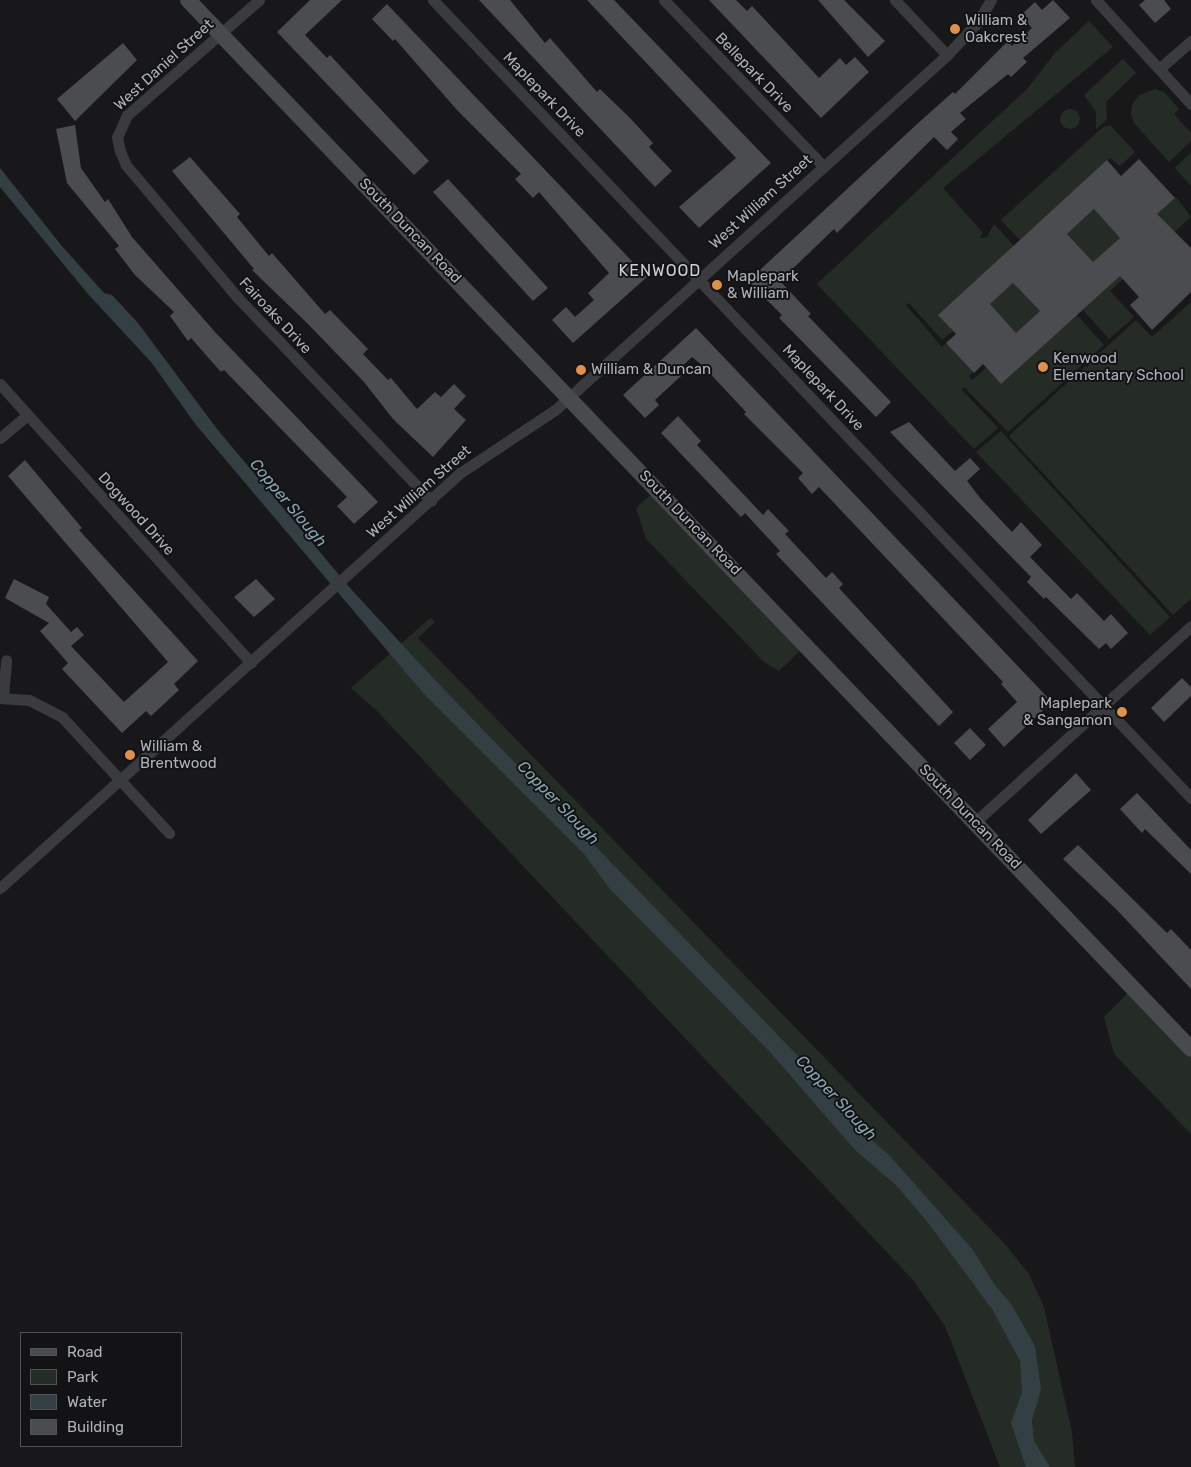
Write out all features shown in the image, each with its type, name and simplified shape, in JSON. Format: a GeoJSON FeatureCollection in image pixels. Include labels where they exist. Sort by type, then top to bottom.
{"type":"FeatureCollection","features":[{"type":"Feature","properties":{"kind":"main road","name":"South Duncan Road"},"geometry":{"type":"LineString","coordinates":[[188,0],[569,396],[1191,1049]]}},
{"type":"Feature","properties":{"kind":"street","name":"West Daniel Street"},"geometry":{"type":"LineString","coordinates":[[118,137],[127,115],[259,0]]}},
{"type":"Feature","properties":{"kind":"street","name":"Maplepark Drive"},"geometry":{"type":"LineString","coordinates":[[433,0],[1191,798]]}},
{"type":"Feature","properties":{"kind":"street","name":"Bellepark Drive"},"geometry":{"type":"LineString","coordinates":[[664,0],[823,166]]}},
{"type":"Feature","properties":{"kind":"street"},"geometry":{"type":"LineString","coordinates":[[895,0],[947,55]]}},
{"type":"Feature","properties":{"kind":"street","name":"West William Street"},"geometry":{"type":"LineString","coordinates":[[0,888],[460,473],[536,425],[569,396],[947,55],[976,24],[991,0]]}},
{"type":"Feature","properties":{"kind":"street"},"geometry":{"type":"LineString","coordinates":[[1096,0],[1191,104]]}},
{"type":"Feature","properties":{"kind":"street"},"geometry":{"type":"LineString","coordinates":[[1159,69],[1191,41]]}},
{"type":"Feature","properties":{"kind":"street","name":"Fairoaks Drive"},"geometry":{"type":"LineString","coordinates":[[118,137],[126,165],[238,298],[431,501]]}},
{"type":"Feature","properties":{"kind":"street","name":"Dogwood Drive"},"geometry":{"type":"LineString","coordinates":[[0,384],[251,663]]}},
{"type":"Feature","properties":{"kind":"street"},"geometry":{"type":"LineString","coordinates":[[0,438],[26,415]]}},
{"type":"Feature","properties":{"kind":"street"},"geometry":{"type":"LineString","coordinates":[[975,822],[1105,707],[1191,626]]}},
{"type":"Feature","properties":{"kind":"street"},"geometry":{"type":"LineString","coordinates":[[6,660],[2,697],[29,700],[62,717],[170,833]]}},
{"type":"Feature","properties":{"kind":"green space"},"geometry":{"type":"Polygon","coordinates":[[[1089,21],[1113,47],[943,188],[983,233],[979,238],[987,237],[994,224],[1014,246],[939,314],[953,331],[942,340],[909,303],[906,305],[942,347],[946,343],[973,372],[969,376],[972,380],[986,368],[1001,384],[1077,315],[1104,345],[1008,432],[964,387],[962,390],[998,428],[974,449],[817,284],[1027,89],[1055,53],[1089,21]]]}},
{"type":"Feature","properties":{"kind":"green space"},"geometry":{"type":"Polygon","coordinates":[[[1123,59],[1136,73],[1106,102],[1107,120],[1096,129],[1096,112],[1084,95],[1123,59]]]}},
{"type":"Feature","properties":{"kind":"green space"},"geometry":{"type":"Polygon","coordinates":[[[1155,89],[1164,92],[1179,109],[1174,114],[1191,133],[1191,141],[1169,162],[1134,123],[1131,114],[1132,105],[1139,95],[1155,89]]]}},
{"type":"Feature","properties":{"kind":"green space"},"geometry":{"type":"Polygon","coordinates":[[[1070,109],[1077,112],[1080,119],[1077,126],[1070,129],[1063,126],[1060,119],[1063,112],[1070,109]]]}},
{"type":"Feature","properties":{"kind":"green space"},"geometry":{"type":"Polygon","coordinates":[[[1110,125],[1135,152],[1120,166],[1110,158],[1020,240],[1001,220],[1103,127],[1110,125]]]}},
{"type":"Feature","properties":{"kind":"green space"},"geometry":{"type":"Polygon","coordinates":[[[1191,152],[1191,186],[1175,168],[1191,152]]]}},
{"type":"Feature","properties":{"kind":"green space"},"geometry":{"type":"Polygon","coordinates":[[[1176,197],[1191,217],[1154,250],[1157,214],[1176,197]]]}},
{"type":"Feature","properties":{"kind":"green space"},"geometry":{"type":"Polygon","coordinates":[[[1094,209],[1120,238],[1093,262],[1067,234],[1094,209]]]}},
{"type":"Feature","properties":{"kind":"green space"},"geometry":{"type":"Polygon","coordinates":[[[1144,253],[1147,257],[1110,291],[1134,317],[1109,339],[1083,310],[1144,253]]]}},
{"type":"Feature","properties":{"kind":"green space"},"geometry":{"type":"Polygon","coordinates":[[[1013,283],[1040,311],[1016,333],[990,304],[1013,283]]]}},
{"type":"Feature","properties":{"kind":"green space"},"geometry":{"type":"Polygon","coordinates":[[[1191,302],[1191,599],[1173,615],[1009,436],[1136,320],[1152,337],[1191,302]]]}},
{"type":"Feature","properties":{"kind":"green space"},"geometry":{"type":"Polygon","coordinates":[[[1001,431],[1170,617],[1150,635],[976,452],[1001,431]]]}},
{"type":"Feature","properties":{"kind":"green space"},"geometry":{"type":"Polygon","coordinates":[[[657,489],[806,645],[779,671],[764,662],[646,539],[636,508],[657,489]]]}},
{"type":"Feature","properties":{"kind":"green space"},"geometry":{"type":"Polygon","coordinates":[[[430,618],[435,622],[418,638],[1004,1243],[1029,1274],[1044,1307],[1072,1432],[1075,1467],[1000,1467],[945,1326],[913,1280],[376,710],[351,688],[430,618]]]}},
{"type":"Feature","properties":{"kind":"green space"},"geometry":{"type":"Polygon","coordinates":[[[1133,988],[1191,1049],[1191,1134],[1114,1054],[1104,1017],[1133,988]]]}},
{"type":"Feature","properties":{"kind":"water"},"geometry":{"type":"Polygon","coordinates":[[[0,168],[61,245],[104,293],[112,295],[138,323],[217,429],[350,588],[433,678],[799,1057],[860,1130],[889,1155],[973,1250],[994,1284],[1012,1305],[1035,1346],[1041,1389],[1032,1420],[1034,1441],[1050,1467],[1026,1467],[1011,1423],[1022,1392],[1020,1361],[992,1309],[929,1224],[897,1186],[855,1150],[770,1052],[610,889],[584,854],[424,694],[196,425],[151,362],[88,294],[0,187],[0,168]]]}},
{"type":"Feature","properties":{"kind":"building"},"geometry":{"type":"Polygon","coordinates":[[[310,0],[342,0],[305,35],[327,58],[330,55],[429,161],[414,175],[277,32],[310,0]]]}},
{"type":"Feature","properties":{"kind":"building"},"geometry":{"type":"Polygon","coordinates":[[[479,0],[510,0],[545,43],[550,38],[597,92],[600,89],[631,119],[653,143],[649,147],[672,171],[655,187],[479,0]]]}},
{"type":"Feature","properties":{"kind":"building"},"geometry":{"type":"Polygon","coordinates":[[[587,0],[614,0],[771,163],[699,228],[679,207],[736,158],[587,0]]]}},
{"type":"Feature","properties":{"kind":"building"},"geometry":{"type":"Polygon","coordinates":[[[709,0],[736,0],[747,11],[752,6],[819,78],[840,58],[846,65],[855,57],[869,72],[821,118],[709,0]]]}},
{"type":"Feature","properties":{"kind":"building"},"geometry":{"type":"Polygon","coordinates":[[[818,0],[844,0],[885,41],[868,57],[818,0]]]}},
{"type":"Feature","properties":{"kind":"building"},"geometry":{"type":"Polygon","coordinates":[[[1053,0],[1070,18],[1023,58],[1027,62],[1011,77],[1008,74],[960,113],[966,119],[951,132],[958,139],[947,150],[934,137],[837,233],[834,229],[780,281],[811,314],[808,316],[891,402],[876,417],[779,318],[782,315],[748,281],[916,125],[953,92],[955,94],[1008,41],[1012,46],[1032,28],[1020,16],[1035,2],[1042,10],[1053,0]]]}},
{"type":"Feature","properties":{"kind":"building"},"geometry":{"type":"Polygon","coordinates":[[[1145,0],[1164,0],[1171,9],[1155,23],[1139,5],[1145,0]]]}},
{"type":"Feature","properties":{"kind":"building"},"geometry":{"type":"Polygon","coordinates":[[[387,4],[647,277],[573,343],[552,320],[566,307],[575,317],[594,300],[588,293],[609,273],[539,192],[533,198],[515,179],[521,174],[457,110],[395,39],[393,41],[372,19],[387,4]]]}},
{"type":"Feature","properties":{"kind":"building"},"geometry":{"type":"Polygon","coordinates":[[[123,43],[137,60],[75,121],[57,99],[123,43]]]}},
{"type":"Feature","properties":{"kind":"building"},"geometry":{"type":"Polygon","coordinates":[[[75,125],[81,168],[105,202],[108,199],[132,237],[215,332],[378,502],[354,524],[337,506],[347,497],[224,370],[221,372],[191,338],[188,341],[170,316],[174,312],[135,275],[115,249],[119,246],[67,183],[56,129],[75,125]]]}},
{"type":"Feature","properties":{"kind":"building"},"geometry":{"type":"Polygon","coordinates":[[[190,157],[240,214],[237,217],[269,256],[272,253],[325,314],[330,310],[368,349],[363,354],[388,380],[391,378],[417,409],[435,392],[441,397],[454,384],[466,396],[454,409],[466,420],[433,457],[393,419],[364,382],[307,323],[252,270],[254,269],[172,171],[190,157]]]}},
{"type":"Feature","properties":{"kind":"building"},"geometry":{"type":"Polygon","coordinates":[[[1139,159],[1175,198],[1157,214],[1191,248],[1191,292],[1152,330],[1130,305],[1139,297],[1120,276],[1001,384],[983,364],[974,373],[946,343],[956,334],[938,315],[1107,160],[1121,176],[1139,159]],[[1094,209],[1067,234],[1093,262],[1120,238],[1094,209]],[[1013,283],[990,304],[1016,333],[1040,311],[1013,283]]]}},
{"type":"Feature","properties":{"kind":"building"},"geometry":{"type":"Polygon","coordinates":[[[448,179],[548,288],[533,301],[433,192],[448,179]]]}},
{"type":"Feature","properties":{"kind":"building"},"geometry":{"type":"Polygon","coordinates":[[[696,328],[1052,702],[1004,747],[988,729],[1017,702],[1001,684],[1003,682],[819,487],[812,494],[798,478],[803,473],[744,414],[746,412],[703,366],[692,357],[677,371],[681,376],[655,400],[659,405],[645,418],[623,395],[696,328]]]}},
{"type":"Feature","properties":{"kind":"building"},"geometry":{"type":"Polygon","coordinates":[[[678,416],[701,441],[697,445],[763,515],[768,509],[789,531],[785,534],[826,578],[832,572],[843,584],[839,588],[953,712],[939,726],[776,554],[780,551],[745,513],[741,517],[661,433],[678,416]]]}},
{"type":"Feature","properties":{"kind":"building"},"geometry":{"type":"Polygon","coordinates":[[[909,422],[955,471],[970,458],[980,469],[967,481],[981,499],[1012,532],[1021,522],[1042,545],[1030,557],[1071,599],[1077,593],[1104,621],[1111,614],[1128,633],[1111,649],[1106,643],[1099,649],[1046,597],[1044,599],[1027,582],[1031,577],[890,432],[909,422]]]}},
{"type":"Feature","properties":{"kind":"building"},"geometry":{"type":"Polygon","coordinates":[[[25,460],[82,528],[79,530],[198,661],[174,684],[179,690],[151,716],[146,711],[122,733],[62,669],[68,663],[40,631],[49,623],[5,598],[14,579],[49,597],[46,604],[71,632],[77,627],[84,635],[71,646],[124,702],[168,662],[8,476],[25,460]]]}},
{"type":"Feature","properties":{"kind":"building"},"geometry":{"type":"Polygon","coordinates":[[[256,579],[275,599],[254,617],[234,597],[256,579]]]}},
{"type":"Feature","properties":{"kind":"building"},"geometry":{"type":"Polygon","coordinates":[[[1182,678],[1191,687],[1191,696],[1164,722],[1151,708],[1182,678]]]}},
{"type":"Feature","properties":{"kind":"building"},"geometry":{"type":"Polygon","coordinates":[[[970,728],[986,745],[970,760],[954,743],[970,728]]]}},
{"type":"Feature","properties":{"kind":"building"},"geometry":{"type":"Polygon","coordinates":[[[1076,773],[1091,790],[1041,834],[1028,820],[1076,773]]]}},
{"type":"Feature","properties":{"kind":"building"},"geometry":{"type":"Polygon","coordinates":[[[1137,793],[1191,850],[1191,874],[1145,829],[1142,833],[1120,809],[1137,793]]]}},
{"type":"Feature","properties":{"kind":"building"},"geometry":{"type":"Polygon","coordinates":[[[1078,845],[1167,933],[1171,929],[1191,950],[1191,989],[1117,910],[1063,859],[1078,845]]]}},
{"type":"Feature","properties":{"kind":"place","name":"William & Oakcrest"},"geometry":{"type":"Point","coordinates":[955,29]}},
{"type":"Feature","properties":{"kind":"place","name":"Maplepark & William"},"geometry":{"type":"Point","coordinates":[717,285]}},
{"type":"Feature","properties":{"kind":"place","name":"Kenwood Elementary School"},"geometry":{"type":"Point","coordinates":[1043,367]}},
{"type":"Feature","properties":{"kind":"place","name":"William & Duncan"},"geometry":{"type":"Point","coordinates":[581,370]}},
{"type":"Feature","properties":{"kind":"place","name":"Maplepark & Sangamon"},"geometry":{"type":"Point","coordinates":[1122,712]}},
{"type":"Feature","properties":{"kind":"place","name":"William & Brentwood"},"geometry":{"type":"Point","coordinates":[130,755]}},
{"type":"Feature","properties":{"kind":"district","name":"KENWOOD"},"geometry":{"type":"Point","coordinates":[660,271]}},
{"type":"Feature","properties":{"kind":"water label","name":"Copper Slough"},"geometry":{"type":"Point","coordinates":[288,503]}},
{"type":"Feature","properties":{"kind":"water label","name":"Copper Slough"},"geometry":{"type":"Point","coordinates":[558,803]}},
{"type":"Feature","properties":{"kind":"water label","name":"Copper Slough"},"geometry":{"type":"Point","coordinates":[836,1098]}}]}
